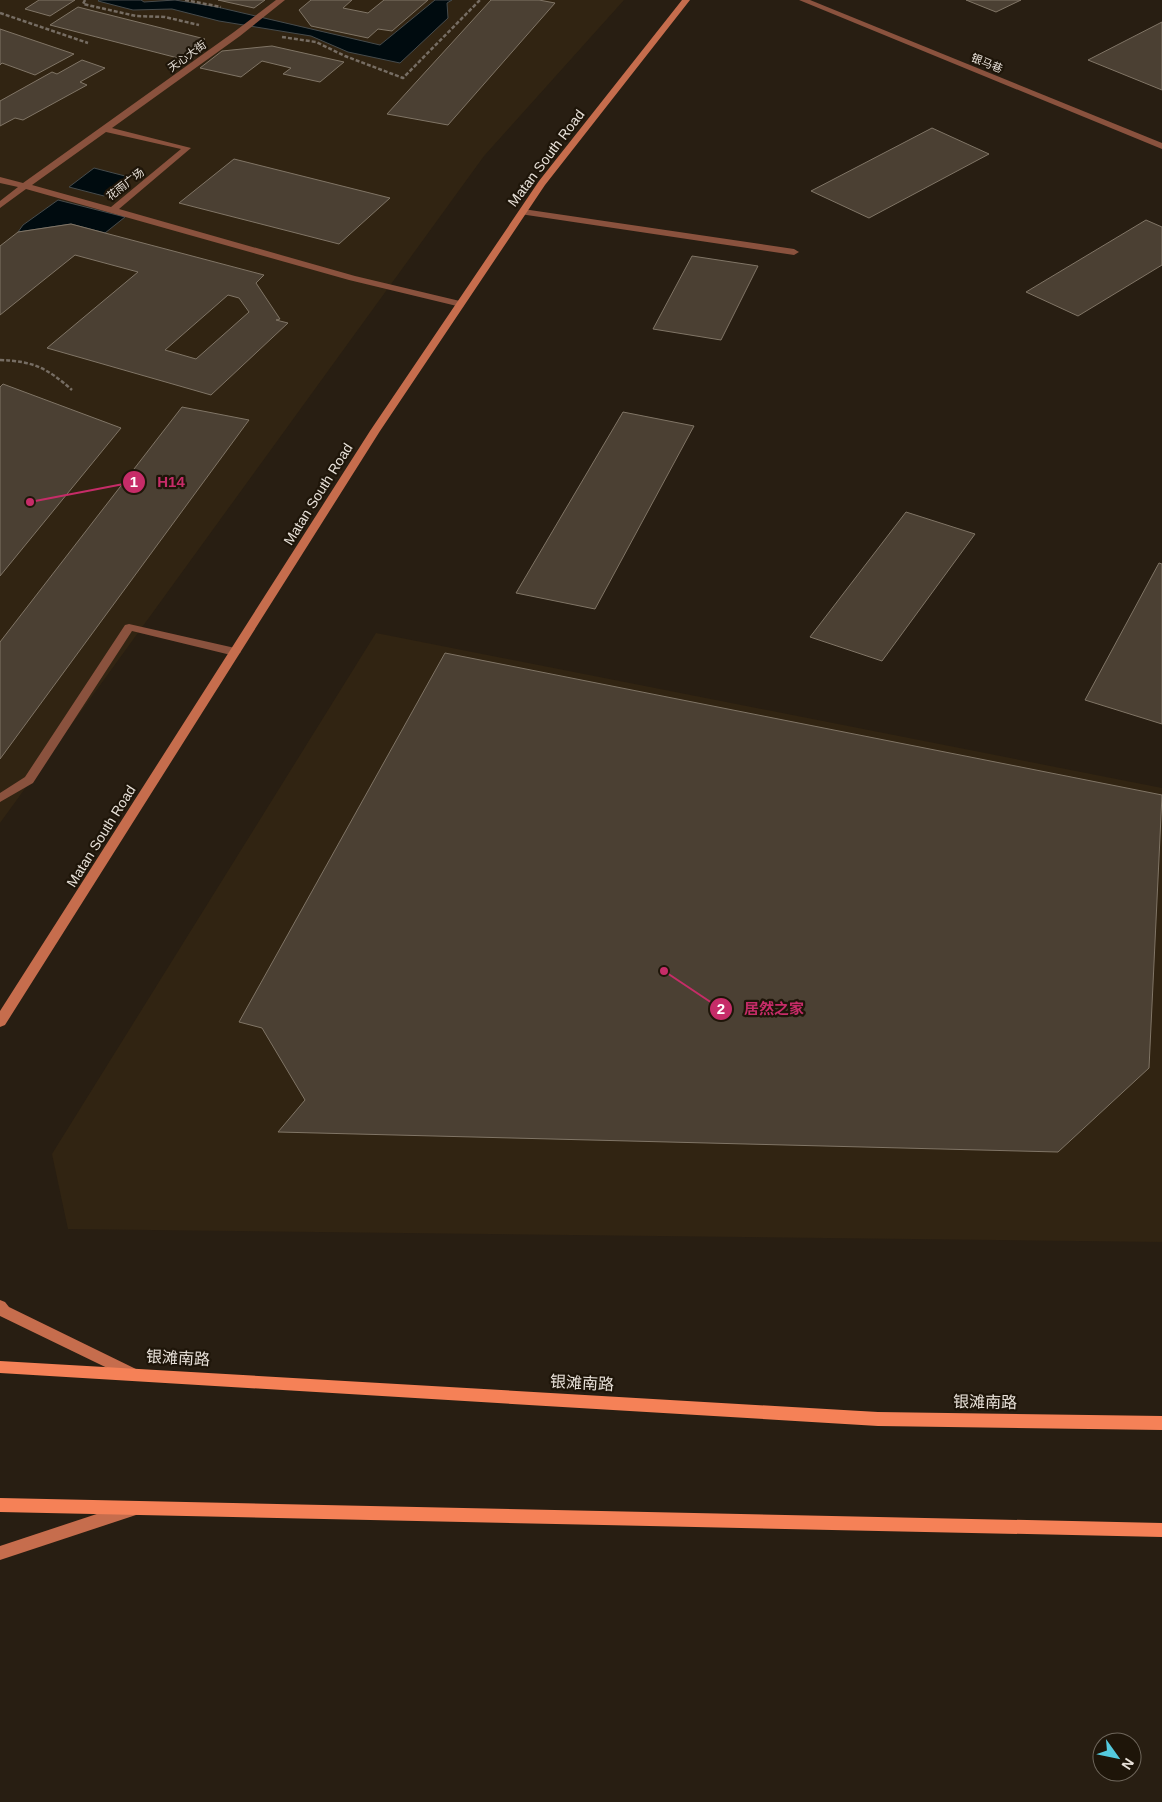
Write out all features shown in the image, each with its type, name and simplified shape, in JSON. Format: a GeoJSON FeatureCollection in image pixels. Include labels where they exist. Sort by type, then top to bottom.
{"type":"FeatureCollection","features":[{"type":"Feature","properties":{"kind":"main road","name":"Matan South Road"},"geometry":{"type":"LineString","coordinates":[[0,1022],[375,431],[542,184],[686,0]]}},
{"type":"Feature","properties":{"kind":"main road"},"geometry":{"type":"LineString","coordinates":[[0,1306],[4,1311],[135,1374]]}},
{"type":"Feature","properties":{"kind":"main road","name":"银滩南路"},"geometry":{"type":"LineString","coordinates":[[0,1367],[878,1419],[1162,1423]]}},
{"type":"Feature","properties":{"kind":"main road"},"geometry":{"type":"LineString","coordinates":[[0,1505],[1162,1530]]}},
{"type":"Feature","properties":{"kind":"main road"},"geometry":{"type":"LineString","coordinates":[[0,1553],[136,1508]]}},
{"type":"Feature","properties":{"kind":"street","name":"天心大街"},"geometry":{"type":"LineString","coordinates":[[106,129],[281,0]]}},
{"type":"Feature","properties":{"kind":"street","name":"银马巷"},"geometry":{"type":"LineString","coordinates":[[802,0],[1162,146]]}},
{"type":"Feature","properties":{"kind":"street"},"geometry":{"type":"LineString","coordinates":[[0,205],[106,129]]}},
{"type":"Feature","properties":{"kind":"street","name":"花雨广场"},"geometry":{"type":"LineString","coordinates":[[0,180],[113,210],[187,148],[106,129]]}},
{"type":"Feature","properties":{"kind":"street"},"geometry":{"type":"LineString","coordinates":[[113,210],[352,278],[461,304]]}},
{"type":"Feature","properties":{"kind":"street"},"geometry":{"type":"LineString","coordinates":[[523,212],[794,252]]}},
{"type":"Feature","properties":{"kind":"street"},"geometry":{"type":"LineString","coordinates":[[0,798],[29,780],[129,627],[235,652]]}},
{"type":"Feature","properties":{"kind":"path"},"geometry":{"type":"LineString","coordinates":[[403,78],[480,0]]}},
{"type":"Feature","properties":{"kind":"path"},"geometry":{"type":"LineString","coordinates":[[0,13],[88,43]]}},
{"type":"Feature","properties":{"kind":"path"},"geometry":{"type":"LineString","coordinates":[[0,360],[27,360],[50,370],[72,390]]}},
{"type":"Feature","properties":{"kind":"shaded area"},"geometry":{"type":"Polygon","coordinates":[[[0,0],[624,0],[484,156],[0,823],[0,0]]]}},
{"type":"Feature","properties":{"kind":"shaded area"},"geometry":{"type":"Polygon","coordinates":[[[99,0],[141,0],[144,2],[175,0],[217,7],[380,45],[435,0],[452,0],[447,3],[448,18],[400,63],[348,52],[311,36],[219,21],[172,9],[133,10],[99,0]]]}},
{"type":"Feature","properties":{"kind":"shaded area"},"geometry":{"type":"Polygon","coordinates":[[[94,168],[129,177],[104,196],[69,187],[94,168]]]}},
{"type":"Feature","properties":{"kind":"shaded area"},"geometry":{"type":"Polygon","coordinates":[[[58,200],[125,217],[105,233],[71,224],[18,232],[23,225],[58,200]]]}},
{"type":"Feature","properties":{"kind":"shaded area"},"geometry":{"type":"Polygon","coordinates":[[[376,633],[1162,788],[1162,1242],[68,1229],[52,1154],[376,633]]]}},
{"type":"Feature","properties":{"kind":"building"},"geometry":{"type":"Polygon","coordinates":[[[39,0],[75,0],[50,16],[25,9],[39,0]]]}},
{"type":"Feature","properties":{"kind":"building"},"geometry":{"type":"Polygon","coordinates":[[[218,0],[265,0],[254,8],[218,0]]]}},
{"type":"Feature","properties":{"kind":"building"},"geometry":{"type":"Polygon","coordinates":[[[311,0],[352,0],[343,8],[368,13],[384,0],[428,0],[392,31],[378,29],[368,38],[311,26],[299,10],[311,0]]]}},
{"type":"Feature","properties":{"kind":"building"},"geometry":{"type":"Polygon","coordinates":[[[491,0],[539,0],[555,3],[448,125],[387,114],[491,0]]]}},
{"type":"Feature","properties":{"kind":"building"},"geometry":{"type":"Polygon","coordinates":[[[966,0],[1021,0],[996,12],[966,0]]]}},
{"type":"Feature","properties":{"kind":"building"},"geometry":{"type":"Polygon","coordinates":[[[78,7],[205,39],[178,58],[50,25],[78,7]]]}},
{"type":"Feature","properties":{"kind":"building"},"geometry":{"type":"Polygon","coordinates":[[[1162,22],[1162,90],[1088,60],[1162,22]]]}},
{"type":"Feature","properties":{"kind":"building"},"geometry":{"type":"Polygon","coordinates":[[[0,29],[74,54],[35,75],[2,63],[0,65],[0,29]]]}},
{"type":"Feature","properties":{"kind":"building"},"geometry":{"type":"Polygon","coordinates":[[[272,46],[344,62],[320,82],[283,74],[291,68],[262,61],[241,77],[200,68],[222,51],[272,46]]]}},
{"type":"Feature","properties":{"kind":"building"},"geometry":{"type":"Polygon","coordinates":[[[82,60],[105,68],[80,82],[87,85],[23,120],[15,118],[0,126],[0,101],[52,72],[57,74],[82,60]]]}},
{"type":"Feature","properties":{"kind":"building"},"geometry":{"type":"Polygon","coordinates":[[[932,128],[989,154],[869,218],[811,191],[932,128]]]}},
{"type":"Feature","properties":{"kind":"building"},"geometry":{"type":"Polygon","coordinates":[[[234,159],[390,198],[339,244],[179,203],[234,159]]]}},
{"type":"Feature","properties":{"kind":"building"},"geometry":{"type":"Polygon","coordinates":[[[1146,220],[1162,227],[1162,265],[1078,316],[1026,292],[1146,220]]]}},
{"type":"Feature","properties":{"kind":"building"},"geometry":{"type":"Polygon","coordinates":[[[71,224],[264,275],[256,283],[280,319],[276,320],[288,323],[211,395],[47,348],[138,272],[75,255],[0,315],[0,246],[18,232],[71,224]],[[228,295],[165,350],[196,359],[249,312],[239,298],[228,295]]]}},
{"type":"Feature","properties":{"kind":"building"},"geometry":{"type":"Polygon","coordinates":[[[692,256],[758,266],[721,340],[653,329],[692,256]]]}},
{"type":"Feature","properties":{"kind":"building"},"geometry":{"type":"Polygon","coordinates":[[[3,384],[121,428],[0,576],[0,387],[3,384]]]}},
{"type":"Feature","properties":{"kind":"building"},"geometry":{"type":"Polygon","coordinates":[[[182,407],[249,420],[0,759],[0,642],[182,407]]]}},
{"type":"Feature","properties":{"kind":"building"},"geometry":{"type":"Polygon","coordinates":[[[623,412],[694,426],[595,609],[516,593],[623,412]]]}},
{"type":"Feature","properties":{"kind":"building"},"geometry":{"type":"Polygon","coordinates":[[[906,512],[975,534],[882,661],[810,637],[906,512]]]}},
{"type":"Feature","properties":{"kind":"building"},"geometry":{"type":"Polygon","coordinates":[[[1159,563],[1162,564],[1162,724],[1085,700],[1159,563]]]}},
{"type":"Feature","properties":{"kind":"building"},"geometry":{"type":"Polygon","coordinates":[[[445,653],[1162,795],[1149,1068],[1058,1152],[278,1132],[305,1100],[262,1028],[239,1022],[445,653]]]}},
{"type":"Feature","properties":{"kind":"place","name":"H14"},"geometry":{"type":"Point","coordinates":[30,502]}},
{"type":"Feature","properties":{"kind":"place","name":"居然之家"},"geometry":{"type":"Point","coordinates":[664,971]}}]}
